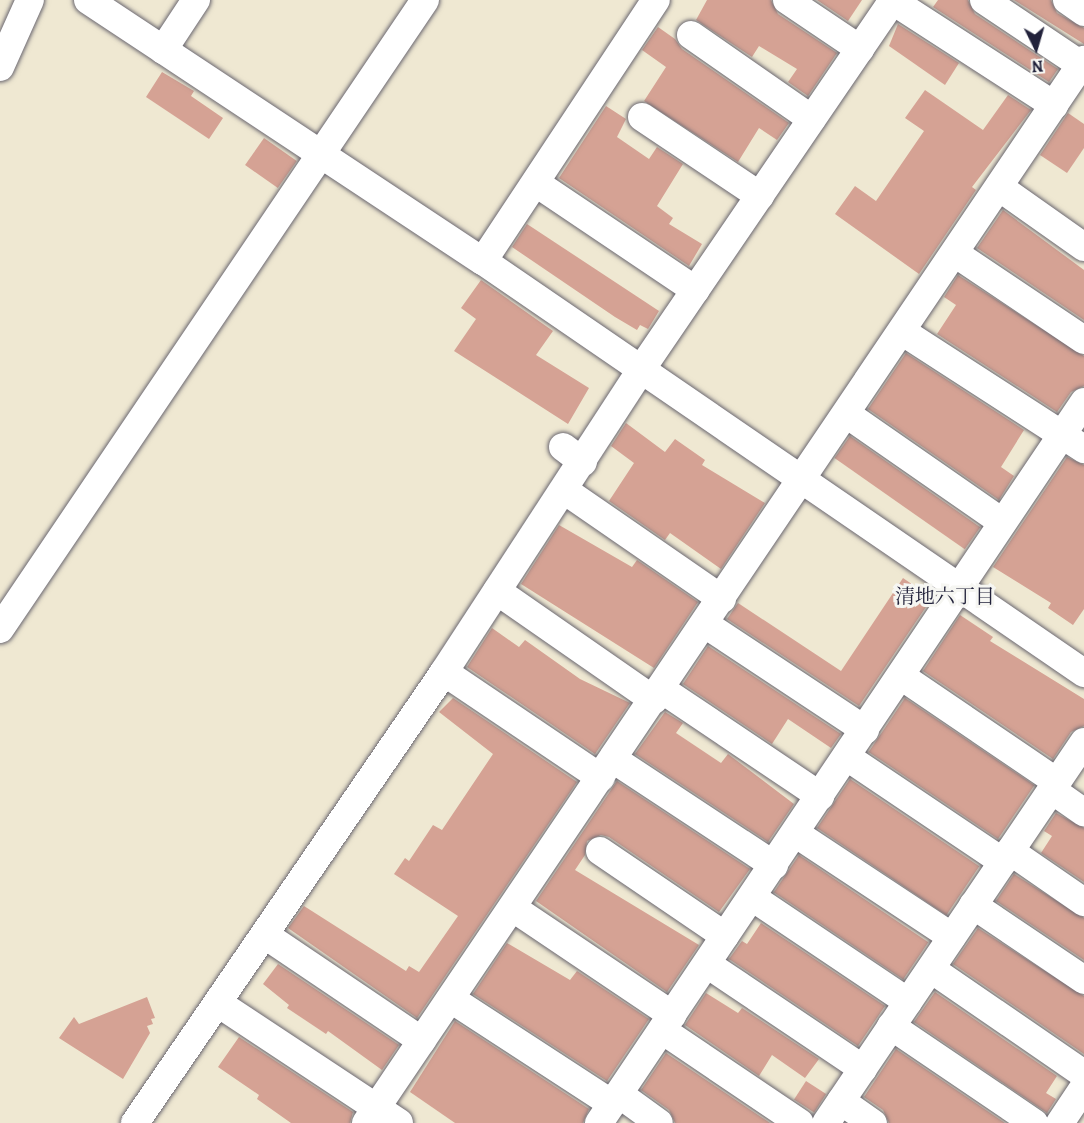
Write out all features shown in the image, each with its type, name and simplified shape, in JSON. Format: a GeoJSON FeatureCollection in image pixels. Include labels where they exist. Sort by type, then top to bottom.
{"type":"FeatureCollection","features":[{"type":"Feature","properties":{"kind":"street"},"geometry":{"type":"LineString","coordinates":[[0,67],[30,0]]}},
{"type":"Feature","properties":{"kind":"street"},"geometry":{"type":"LineString","coordinates":[[88,0],[483,261],[640,371],[1084,673]]}},
{"type":"Feature","properties":{"kind":"street"},"geometry":{"type":"LineString","coordinates":[[163,50],[196,0]]}},
{"type":"Feature","properties":{"kind":"street"},"geometry":{"type":"LineString","coordinates":[[0,629],[318,154],[425,0]]}},
{"type":"Feature","properties":{"kind":"street"},"geometry":{"type":"LineString","coordinates":[[483,261],[656,0]]}},
{"type":"Feature","properties":{"kind":"street"},"geometry":{"type":"LineString","coordinates":[[787,0],[860,49]]}},
{"type":"Feature","properties":{"kind":"street"},"geometry":{"type":"LineString","coordinates":[[135,1123],[444,672],[564,490],[573,454],[640,371],[893,0],[1074,83]]}},
{"type":"Feature","properties":{"kind":"street"},"geometry":{"type":"LineString","coordinates":[[984,0],[1074,83]]}},
{"type":"Feature","properties":{"kind":"street"},"geometry":{"type":"LineString","coordinates":[[1067,0],[1084,12]]}},
{"type":"Feature","properties":{"kind":"street"},"geometry":{"type":"LineString","coordinates":[[691,35],[812,119]]}},
{"type":"Feature","properties":{"kind":"street"},"geometry":{"type":"LineString","coordinates":[[218,1003],[380,1118],[422,1041],[848,415],[999,188],[1074,83]]}},
{"type":"Feature","properties":{"kind":"street"},"geometry":{"type":"LineString","coordinates":[[642,117],[760,196]]}},
{"type":"Feature","properties":{"kind":"street"},"geometry":{"type":"LineString","coordinates":[[536,183],[695,290]]}},
{"type":"Feature","properties":{"kind":"street"},"geometry":{"type":"LineString","coordinates":[[999,188],[1084,248]]}},
{"type":"Feature","properties":{"kind":"street"},"geometry":{"type":"LineString","coordinates":[[956,254],[1084,340]]}},
{"type":"Feature","properties":{"kind":"street"},"geometry":{"type":"LineString","coordinates":[[903,332],[1073,442]]}},
{"type":"Feature","properties":{"kind":"street"},"geometry":{"type":"LineString","coordinates":[[610,1107],[961,588],[1002,522],[1073,442],[1084,402]]}},
{"type":"Feature","properties":{"kind":"street"},"geometry":{"type":"LineString","coordinates":[[848,415],[1002,522]]}},
{"type":"Feature","properties":{"kind":"street"},"geometry":{"type":"LineString","coordinates":[[564,490],[722,599]]}},
{"type":"Feature","properties":{"kind":"street"},"geometry":{"type":"LineString","coordinates":[[497,591],[820,796]]}},
{"type":"Feature","properties":{"kind":"street"},"geometry":{"type":"LineString","coordinates":[[705,624],[865,730]]}},
{"type":"Feature","properties":{"kind":"street"},"geometry":{"type":"LineString","coordinates":[[444,672],[774,865]]}},
{"type":"Feature","properties":{"kind":"street"},"geometry":{"type":"LineString","coordinates":[[901,676],[1055,786],[1084,812]]}},
{"type":"Feature","properties":{"kind":"street"},"geometry":{"type":"LineString","coordinates":[[873,1123],[833,1112],[1084,742]]}},
{"type":"Feature","properties":{"kind":"street"},"geometry":{"type":"LineString","coordinates":[[847,757],[1006,857],[1084,902]]}},
{"type":"Feature","properties":{"kind":"street"},"geometry":{"type":"LineString","coordinates":[[795,833],[952,937]]}},
{"type":"Feature","properties":{"kind":"street"},"geometry":{"type":"LineString","coordinates":[[600,851],[725,936]]}},
{"type":"Feature","properties":{"kind":"street"},"geometry":{"type":"LineString","coordinates":[[752,897],[908,1002]]}},
{"type":"Feature","properties":{"kind":"street"},"geometry":{"type":"LineString","coordinates":[[973,905],[1084,980]]}},
{"type":"Feature","properties":{"kind":"street"},"geometry":{"type":"LineString","coordinates":[[513,908],[800,1123]]}},
{"type":"Feature","properties":{"kind":"street"},"geometry":{"type":"LineString","coordinates":[[265,935],[422,1041]]}},
{"type":"Feature","properties":{"kind":"street"},"geometry":{"type":"LineString","coordinates":[[707,964],[863,1069]]}},
{"type":"Feature","properties":{"kind":"street"},"geometry":{"type":"LineString","coordinates":[[931,969],[1084,1074]]}},
{"type":"Feature","properties":{"kind":"street"},"geometry":{"type":"LineString","coordinates":[[451,999],[610,1107],[659,1123]]}},
{"type":"Feature","properties":{"kind":"street"},"geometry":{"type":"LineString","coordinates":[[891,1026],[1034,1123]]}},
{"type":"Feature","properties":{"kind":"building"},"geometry":{"type":"Polygon","coordinates":[[[707,0],[771,0],[778,14],[837,53],[808,96],[788,82],[797,69],[759,46],[752,57],[696,20],[707,0]]]}},
{"type":"Feature","properties":{"kind":"building"},"geometry":{"type":"Polygon","coordinates":[[[817,0],[862,0],[848,21],[817,0]]]}},
{"type":"Feature","properties":{"kind":"building"},"geometry":{"type":"Polygon","coordinates":[[[938,0],[968,0],[975,14],[1058,69],[1049,82],[933,7],[938,0]]]}},
{"type":"Feature","properties":{"kind":"building"},"geometry":{"type":"Polygon","coordinates":[[[1014,0],[1051,0],[1057,13],[1084,28],[1084,44],[1014,0]]]}},
{"type":"Feature","properties":{"kind":"building"},"geometry":{"type":"Polygon","coordinates":[[[898,24],[959,63],[945,85],[889,46],[898,24]]]}},
{"type":"Feature","properties":{"kind":"building"},"geometry":{"type":"Polygon","coordinates":[[[658,27],[675,39],[682,49],[789,123],[777,140],[759,128],[738,162],[644,101],[666,67],[642,50],[658,27]]]}},
{"type":"Feature","properties":{"kind":"building"},"geometry":{"type":"Polygon","coordinates":[[[162,72],[194,91],[191,96],[223,118],[209,139],[146,97],[162,72]]]}},
{"type":"Feature","properties":{"kind":"building"},"geometry":{"type":"Polygon","coordinates":[[[925,90],[983,130],[1008,95],[1031,110],[972,187],[976,190],[919,274],[835,214],[855,186],[876,201],[924,131],[905,118],[925,90]]]}},
{"type":"Feature","properties":{"kind":"building"},"geometry":{"type":"Polygon","coordinates":[[[606,106],[626,119],[617,137],[649,159],[657,147],[683,164],[657,206],[673,218],[669,224],[702,244],[689,266],[559,178],[606,106]]]}},
{"type":"Feature","properties":{"kind":"building"},"geometry":{"type":"Polygon","coordinates":[[[1068,113],[1084,124],[1084,148],[1067,173],[1040,155],[1068,113]]]}},
{"type":"Feature","properties":{"kind":"building"},"geometry":{"type":"Polygon","coordinates":[[[264,138],[297,161],[278,188],[245,165],[264,138]]]}},
{"type":"Feature","properties":{"kind":"building"},"geometry":{"type":"Polygon","coordinates":[[[1003,210],[1084,270],[1084,320],[977,248],[1003,210]]]}},
{"type":"Feature","properties":{"kind":"building"},"geometry":{"type":"Polygon","coordinates":[[[527,224],[659,311],[648,329],[640,325],[637,330],[615,317],[512,247],[527,224]]]}},
{"type":"Feature","properties":{"kind":"building"},"geometry":{"type":"Polygon","coordinates":[[[958,275],[1084,356],[1084,386],[1071,392],[1057,412],[937,334],[956,305],[944,297],[958,275]]]}},
{"type":"Feature","properties":{"kind":"building"},"geometry":{"type":"Polygon","coordinates":[[[481,280],[553,331],[536,355],[589,388],[568,424],[454,351],[476,319],[461,308],[481,280]]]}},
{"type":"Feature","properties":{"kind":"building"},"geometry":{"type":"Polygon","coordinates":[[[906,353],[1024,430],[1001,467],[1014,476],[999,500],[868,409],[906,353]]]}},
{"type":"Feature","properties":{"kind":"building"},"geometry":{"type":"Polygon","coordinates":[[[626,423],[665,452],[675,439],[705,460],[702,465],[765,503],[721,569],[670,533],[665,540],[609,501],[634,463],[611,446],[626,423]]]}},
{"type":"Feature","properties":{"kind":"building"},"geometry":{"type":"Polygon","coordinates":[[[850,436],[980,527],[965,549],[835,458],[850,436]]]}},
{"type":"Feature","properties":{"kind":"building"},"geometry":{"type":"Polygon","coordinates":[[[1067,457],[1084,465],[1084,609],[1073,625],[1048,608],[1051,603],[993,567],[1067,457]]]}},
{"type":"Feature","properties":{"kind":"building"},"geometry":{"type":"Polygon","coordinates":[[[559,525],[632,567],[637,560],[698,602],[654,668],[521,584],[559,525]]]}},
{"type":"Feature","properties":{"kind":"building"},"geometry":{"type":"Polygon","coordinates":[[[903,578],[932,598],[859,706],[727,619],[738,603],[841,671],[903,578]]]}},
{"type":"Feature","properties":{"kind":"building"},"geometry":{"type":"Polygon","coordinates":[[[960,615],[993,637],[990,641],[1084,699],[1084,726],[1071,732],[1053,759],[923,671],[960,615]]]}},
{"type":"Feature","properties":{"kind":"building"},"geometry":{"type":"Polygon","coordinates":[[[492,628],[519,647],[525,640],[580,679],[630,703],[595,754],[467,667],[492,628]]]}},
{"type":"Feature","properties":{"kind":"building"},"geometry":{"type":"Polygon","coordinates":[[[708,646],[841,734],[831,748],[788,719],[772,744],[683,684],[708,646]]]}},
{"type":"Feature","properties":{"kind":"building"},"geometry":{"type":"Polygon","coordinates":[[[453,698],[577,782],[417,1018],[288,928],[304,906],[406,971],[409,966],[419,972],[458,916],[394,874],[405,858],[409,861],[433,825],[442,830],[493,754],[439,712],[453,698]]]}},
{"type":"Feature","properties":{"kind":"building"},"geometry":{"type":"Polygon","coordinates":[[[905,698],[1034,785],[998,839],[869,752],[905,698]]]}},
{"type":"Feature","properties":{"kind":"building"},"geometry":{"type":"Polygon","coordinates":[[[665,712],[683,723],[676,733],[721,763],[728,754],[794,804],[768,842],[635,754],[665,712]]]}},
{"type":"Feature","properties":{"kind":"building"},"geometry":{"type":"Polygon","coordinates":[[[850,779],[979,866],[946,915],[817,828],[850,779]]]}},
{"type":"Feature","properties":{"kind":"building"},"geometry":{"type":"Polygon","coordinates":[[[617,781],[750,869],[719,912],[609,837],[601,835],[587,841],[585,855],[575,870],[699,945],[667,992],[536,901],[617,781]]]}},
{"type":"Feature","properties":{"kind":"building"},"geometry":{"type":"Polygon","coordinates":[[[1056,813],[1084,828],[1084,882],[1041,853],[1052,836],[1044,831],[1056,813]]]}},
{"type":"Feature","properties":{"kind":"building"},"geometry":{"type":"Polygon","coordinates":[[[799,855],[928,942],[903,980],[774,892],[799,855]]]}},
{"type":"Feature","properties":{"kind":"building"},"geometry":{"type":"Polygon","coordinates":[[[1014,874],[1084,918],[1084,960],[996,901],[1014,874]]]}},
{"type":"Feature","properties":{"kind":"building"},"geometry":{"type":"Polygon","coordinates":[[[761,923],[885,1006],[858,1046],[729,959],[742,941],[747,944],[761,923]]]}},
{"type":"Feature","properties":{"kind":"building"},"geometry":{"type":"Polygon","coordinates":[[[978,928],[1084,996],[1084,1054],[953,964],[978,928]]]}},
{"type":"Feature","properties":{"kind":"building"},"geometry":{"type":"Polygon","coordinates":[[[507,943],[570,980],[577,971],[649,1019],[607,1081],[473,994],[507,943]]]}},
{"type":"Feature","properties":{"kind":"building"},"geometry":{"type":"Polygon","coordinates":[[[278,964],[399,1045],[382,1070],[328,1031],[326,1034],[287,1008],[289,1005],[263,984],[278,964]]]}},
{"type":"Feature","properties":{"kind":"building"},"geometry":{"type":"Polygon","coordinates":[[[935,992],[1057,1076],[1046,1093],[1056,1099],[1047,1113],[914,1022],[935,992]]]}},
{"type":"Feature","properties":{"kind":"building"},"geometry":{"type":"Polygon","coordinates":[[[706,993],[738,1013],[742,1008],[819,1059],[805,1078],[772,1055],[759,1076],[685,1025],[706,993]]]}},
{"type":"Feature","properties":{"kind":"building"},"geometry":{"type":"Polygon","coordinates":[[[147,997],[155,1018],[151,1019],[153,1024],[147,1026],[150,1033],[123,1079],[59,1038],[74,1017],[79,1024],[147,997]]]}},
{"type":"Feature","properties":{"kind":"building"},"geometry":{"type":"Polygon","coordinates":[[[455,1021],[589,1109],[583,1123],[455,1123],[410,1092],[455,1021]]]}},
{"type":"Feature","properties":{"kind":"building"},"geometry":{"type":"Polygon","coordinates":[[[239,1037],[353,1112],[350,1123],[291,1123],[257,1099],[259,1095],[218,1067],[239,1037]]]}},
{"type":"Feature","properties":{"kind":"building"},"geometry":{"type":"Polygon","coordinates":[[[896,1049],[1005,1123],[889,1123],[883,1110],[864,1097],[896,1049]]]}},
{"type":"Feature","properties":{"kind":"building"},"geometry":{"type":"Polygon","coordinates":[[[666,1053],[770,1123],[675,1123],[669,1110],[641,1090],[666,1053]]]}},
{"type":"Feature","properties":{"kind":"building"},"geometry":{"type":"Polygon","coordinates":[[[806,1081],[826,1094],[814,1113],[794,1099],[806,1081]]]}},
{"type":"Feature","properties":{"kind":"district","name":"清地六丁目"},"geometry":{"type":"Point","coordinates":[945,596]}}]}
